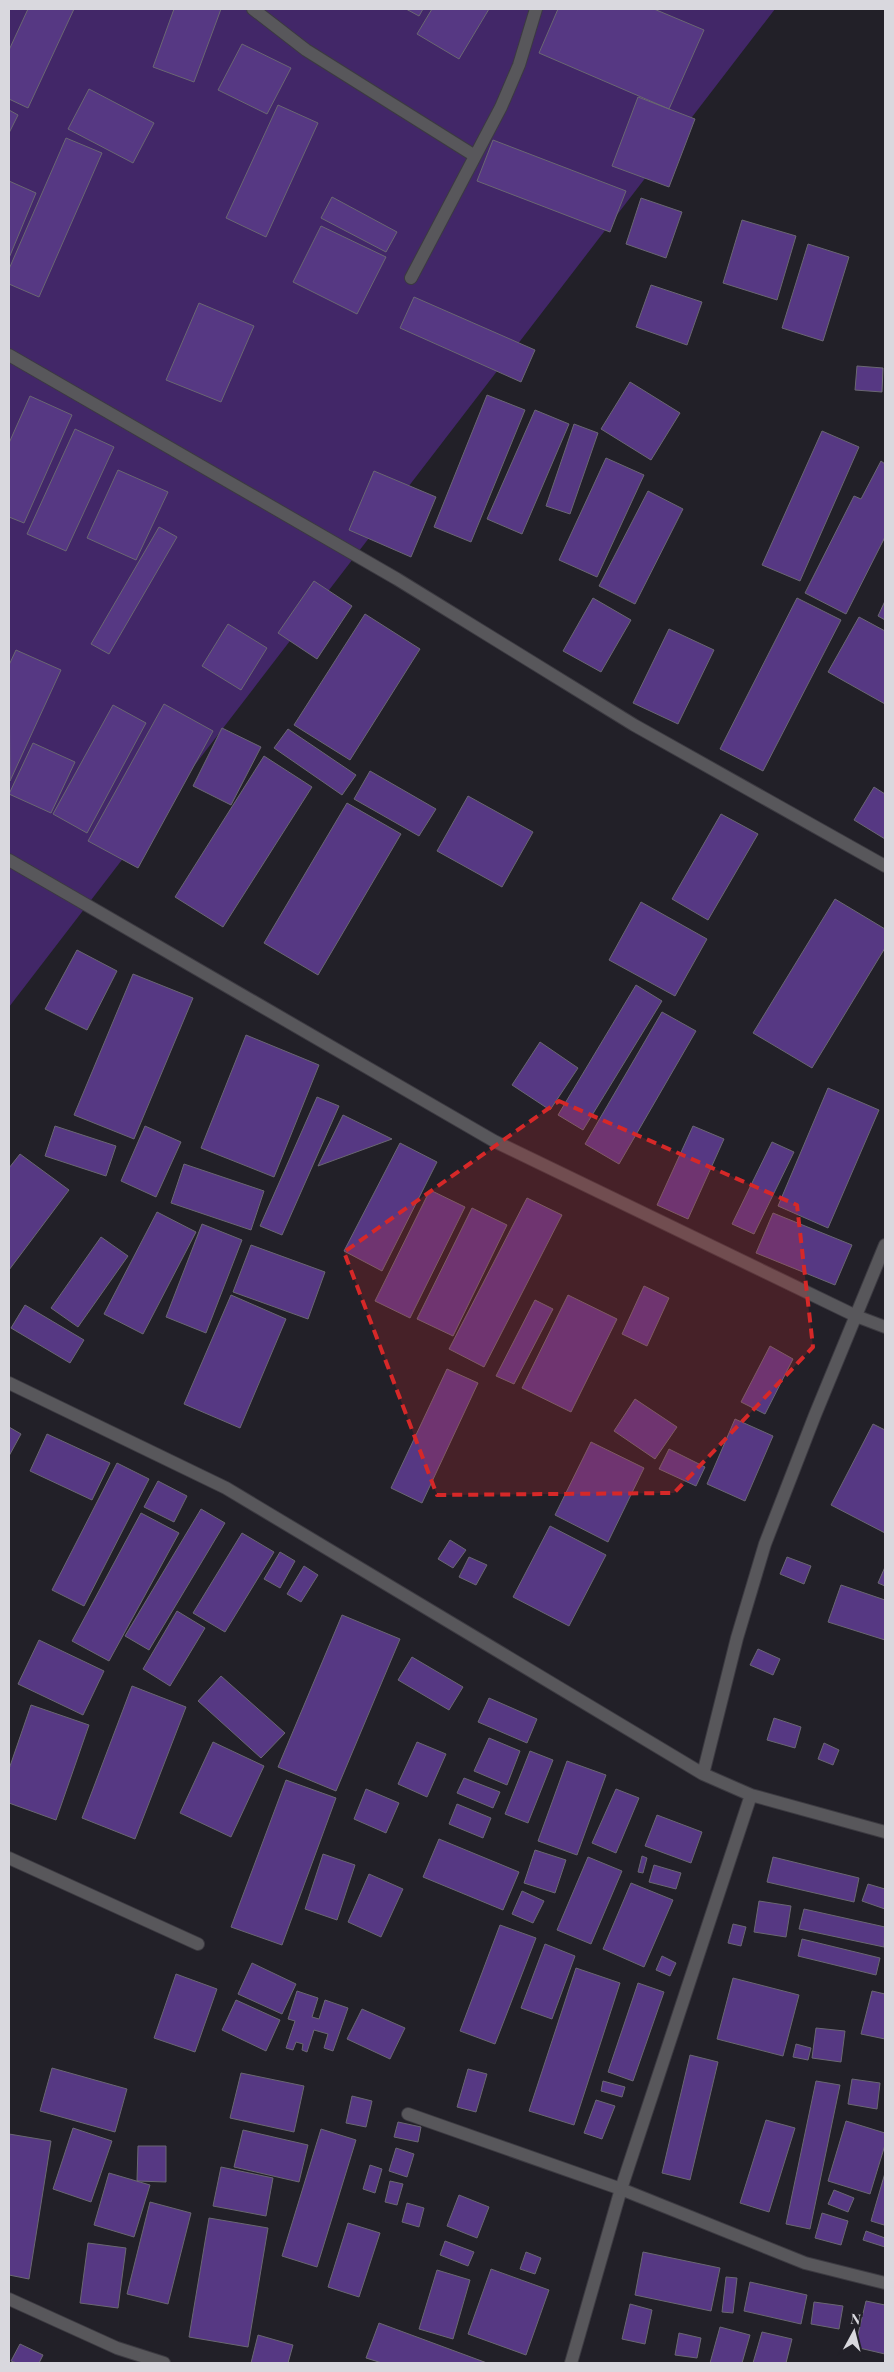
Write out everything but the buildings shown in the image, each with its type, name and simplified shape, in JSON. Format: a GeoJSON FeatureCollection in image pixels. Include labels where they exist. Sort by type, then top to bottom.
{"type":"FeatureCollection","features":[{"type":"Feature","properties":{"kind":"street"},"geometry":{"type":"LineString","coordinates":[[253,9],[306,50],[475,156]]}},
{"type":"Feature","properties":{"kind":"street"},"geometry":{"type":"LineString","coordinates":[[411,278],[475,156],[519,65],[536,9]]}},
{"type":"Feature","properties":{"kind":"street"},"geometry":{"type":"LineString","coordinates":[[9,354],[398,578],[634,725],[885,866]]}},
{"type":"Feature","properties":{"kind":"street"},"geometry":{"type":"LineString","coordinates":[[9,860],[494,1141],[856,1316],[885,1327]]}},
{"type":"Feature","properties":{"kind":"street"},"geometry":{"type":"LineString","coordinates":[[703,1774],[737,1638],[766,1544],[818,1406],[885,1245]]}},
{"type":"Feature","properties":{"kind":"street"},"geometry":{"type":"LineString","coordinates":[[9,1383],[226,1488],[703,1774],[751,1795],[885,1832]]}},
{"type":"Feature","properties":{"kind":"street"},"geometry":{"type":"LineString","coordinates":[[571,2363],[621,2189],[751,1795]]}},
{"type":"Feature","properties":{"kind":"street"},"geometry":{"type":"LineString","coordinates":[[9,1858],[198,1944]]}},
{"type":"Feature","properties":{"kind":"street"},"geometry":{"type":"LineString","coordinates":[[408,2114],[621,2189],[805,2263],[885,2283]]}},
{"type":"Feature","properties":{"kind":"street"},"geometry":{"type":"LineString","coordinates":[[9,2299],[117,2348],[164,2363]]}},
{"type":"Feature","properties":{"kind":"highlighted area"},"geometry":{"type":"Polygon","coordinates":[[[559,1101],[797,1205],[813,1347],[674,1493],[437,1495],[344,1252],[559,1101]]]}},
{"type":"Feature","properties":{"kind":"shaded area"},"geometry":{"type":"Polygon","coordinates":[[[9,9],[775,9],[9,1007],[9,9]]]}}]}
